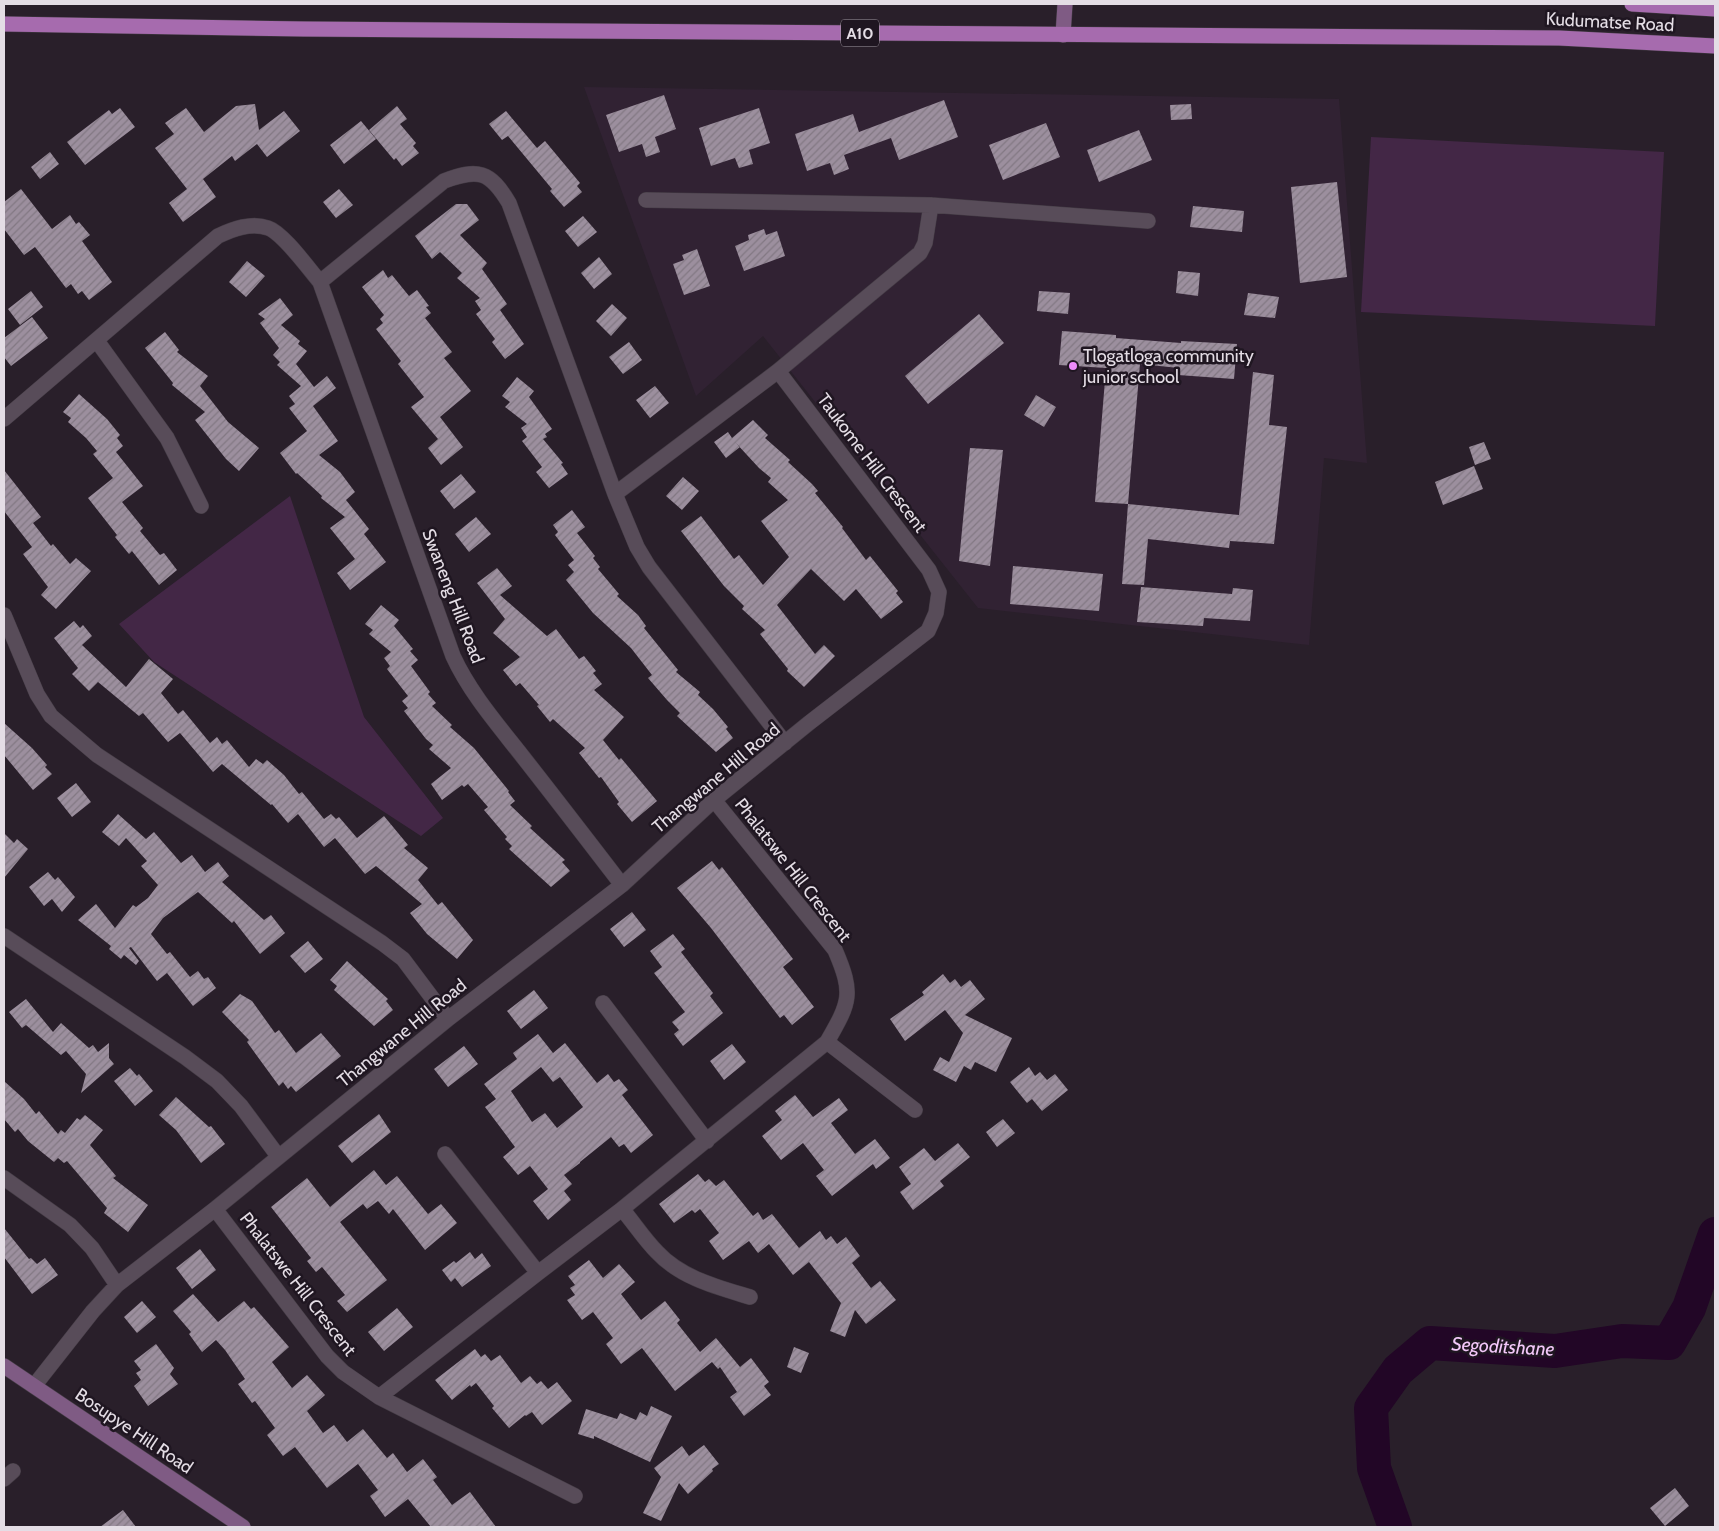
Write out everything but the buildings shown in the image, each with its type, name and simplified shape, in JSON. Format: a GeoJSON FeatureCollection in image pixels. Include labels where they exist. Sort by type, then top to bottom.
{"type":"FeatureCollection","features":[{"type":"Feature","properties":{"kind":"main road","name":"Kudumatse Road"},"geometry":{"type":"LineString","coordinates":[[1632,4],[1715,8]]}},
{"type":"Feature","properties":{"kind":"main road","name":"Kudumatse Road"},"geometry":{"type":"LineString","coordinates":[[4,24],[324,29],[1559,38],[1715,46]]}},
{"type":"Feature","properties":{"kind":"street"},"geometry":{"type":"LineString","coordinates":[[1063,35],[1065,4]]}},
{"type":"Feature","properties":{"kind":"street"},"geometry":{"type":"LineString","coordinates":[[4,419],[218,236],[236,228],[253,225],[268,228],[281,237],[320,282],[444,181],[464,173],[484,175],[499,187],[509,203],[615,494],[637,547],[649,567],[785,743]]}},
{"type":"Feature","properties":{"kind":"street"},"geometry":{"type":"LineString","coordinates":[[646,200],[931,205],[1148,221]]}},
{"type":"Feature","properties":{"kind":"street"},"geometry":{"type":"LineString","coordinates":[[615,494],[778,371],[920,252],[925,243],[931,205]]}},
{"type":"Feature","properties":{"kind":"street","name":"Swaneng Hill Road"},"geometry":{"type":"LineString","coordinates":[[320,282],[453,656],[460,671],[516,749],[622,884]]}},
{"type":"Feature","properties":{"kind":"street"},"geometry":{"type":"LineString","coordinates":[[97,341],[167,438],[201,506]]}},
{"type":"Feature","properties":{"kind":"street","name":"Taukome Hill Crescent"},"geometry":{"type":"LineString","coordinates":[[778,371],[930,570],[939,592],[936,614],[928,631],[809,723]]}},
{"type":"Feature","properties":{"kind":"street"},"geometry":{"type":"LineString","coordinates":[[4,616],[37,694],[51,716],[96,755],[403,959],[448,1019]]}},
{"type":"Feature","properties":{"kind":"street","name":"Thangwane Hill Road"},"geometry":{"type":"LineString","coordinates":[[34,1386],[92,1311],[117,1285],[215,1209],[448,1019],[622,884],[714,800],[809,723]]}},
{"type":"Feature","properties":{"kind":"street","name":"Phalatswe Hill Crescent"},"geometry":{"type":"LineString","coordinates":[[714,800],[835,950],[844,972],[848,993],[843,1014],[827,1042]]}},
{"type":"Feature","properties":{"kind":"street"},"geometry":{"type":"LineString","coordinates":[[4,936],[185,1057],[216,1081],[241,1106],[278,1156]]}},
{"type":"Feature","properties":{"kind":"street"},"geometry":{"type":"LineString","coordinates":[[603,1003],[707,1141]]}},
{"type":"Feature","properties":{"kind":"street"},"geometry":{"type":"LineString","coordinates":[[379,1398],[622,1209],[827,1042],[914,1110]]}},
{"type":"Feature","properties":{"kind":"street"},"geometry":{"type":"LineString","coordinates":[[445,1154],[538,1273]]}},
{"type":"Feature","properties":{"kind":"street"},"geometry":{"type":"LineString","coordinates":[[4,1178],[70,1225],[92,1248],[117,1285]]}},
{"type":"Feature","properties":{"kind":"street","name":"Phalatswe Hill Crescent"},"geometry":{"type":"LineString","coordinates":[[215,1209],[327,1356],[343,1372],[379,1398],[575,1496]]}},
{"type":"Feature","properties":{"kind":"street"},"geometry":{"type":"LineString","coordinates":[[622,1209],[657,1252],[678,1270],[706,1283],[750,1297]]}},
{"type":"Feature","properties":{"kind":"street","name":"Bosupye Hill Road"},"geometry":{"type":"LineString","coordinates":[[4,1366],[227,1523],[243,1527]]}},
{"type":"Feature","properties":{"kind":"shaded area","name":"Tlogatloga community junior school"},"geometry":{"type":"Polygon","coordinates":[[[584,87],[1339,99],[1367,463],[1324,458],[1309,645],[978,608],[763,336],[696,396],[584,87]]]}},
{"type":"Feature","properties":{"kind":"shaded area"},"geometry":{"type":"Polygon","coordinates":[[[1371,137],[1664,152],[1655,326],[1361,312],[1371,137]]]}},
{"type":"Feature","properties":{"kind":"shaded area"},"geometry":{"type":"Polygon","coordinates":[[[290,496],[364,717],[443,818],[421,836],[154,662],[119,624],[290,496]]]}},
{"type":"Feature","properties":{"kind":"waterway","name":"Segoditshane"},"geometry":{"type":"LineString","coordinates":[[1395,1527],[1374,1468],[1371,1408],[1398,1370],[1430,1343],[1555,1351],[1622,1341],[1669,1343],[1689,1308],[1715,1234]]}},
{"type":"Feature","properties":{"kind":"place","name":"Tlogatloga community junior school"},"geometry":{"type":"Point","coordinates":[1073,366]}}]}
